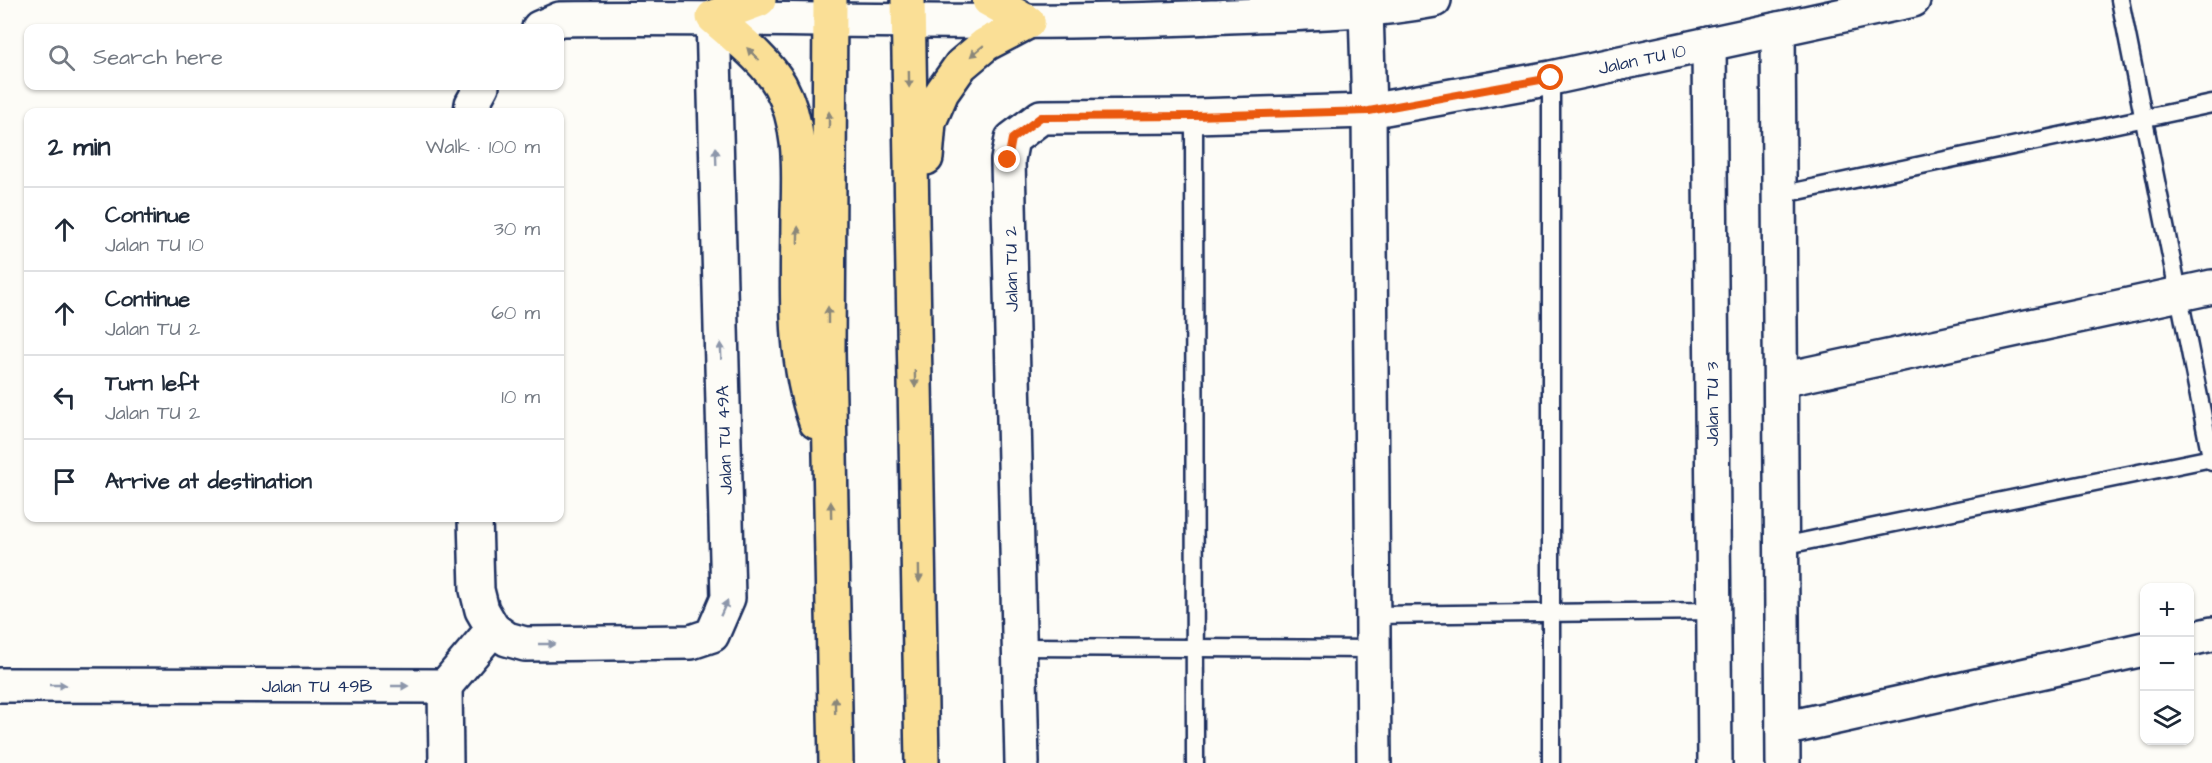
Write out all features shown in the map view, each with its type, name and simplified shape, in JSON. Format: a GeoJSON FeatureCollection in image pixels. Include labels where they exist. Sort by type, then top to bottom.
{"type":"FeatureCollection","features":[{"type":"Feature","properties":{"kind":"main road"},"geometry":{"type":"LineString","coordinates":[[759,0],[712,17],[753,53],[779,84],[794,118],[799,149],[797,315],[801,363],[811,406],[830,457]]}},
{"type":"Feature","properties":{"kind":"main road"},"geometry":{"type":"LineString","coordinates":[[989,0],[1028,22]]}},
{"type":"Feature","properties":{"kind":"main road"},"geometry":{"type":"LineString","coordinates":[[830,10],[828,352],[836,763]]}},
{"type":"Feature","properties":{"kind":"main road"},"geometry":{"type":"LineString","coordinates":[[908,10],[922,763]]}},
{"type":"Feature","properties":{"kind":"main road"},"geometry":{"type":"LineString","coordinates":[[914,327],[929,122],[942,92],[961,65],[986,44],[1028,22]]}},
{"type":"Feature","properties":{"kind":"street"},"geometry":{"type":"LineString","coordinates":[[548,24],[560,19],[712,17],[830,10],[908,10],[1028,22],[1174,19],[1366,9],[1434,0]]}},
{"type":"Feature","properties":{"kind":"street","name":"Jalan TU 10"},"geometry":{"type":"LineString","coordinates":[[1369,111],[1551,78],[1913,0]]}},
{"type":"Feature","properties":{"kind":"street"},"geometry":{"type":"LineString","coordinates":[[1366,9],[1369,111],[1374,763]]}},
{"type":"Feature","properties":{"kind":"street","name":"Jalan TU 49A"},"geometry":{"type":"LineString","coordinates":[[493,629],[507,639],[525,644],[691,642],[712,635],[728,598],[712,17]]}},
{"type":"Feature","properties":{"kind":"street"},"geometry":{"type":"LineString","coordinates":[[1778,29],[1783,763]]}},
{"type":"Feature","properties":{"kind":"street","name":"Jalan TU 3"},"geometry":{"type":"LineString","coordinates":[[1709,44],[1715,763]]}},
{"type":"Feature","properties":{"kind":"street"},"geometry":{"type":"LineString","coordinates":[[472,108],[480,90]]}},
{"type":"Feature","properties":{"kind":"street","name":"Jalan TU 2"},"geometry":{"type":"LineString","coordinates":[[1022,763],[1008,160],[1012,139],[1041,117],[1369,111]]}},
{"type":"Feature","properties":{"kind":"street"},"geometry":{"type":"LineString","coordinates":[[1780,380],[2212,287]]}},
{"type":"Feature","properties":{"kind":"street"},"geometry":{"type":"LineString","coordinates":[[446,763],[445,686],[493,629],[482,610],[477,590],[475,522]]}},
{"type":"Feature","properties":{"kind":"street"},"geometry":{"type":"LineString","coordinates":[[2194,638],[2212,634]]}},
{"type":"Feature","properties":{"kind":"street"},"geometry":{"type":"LineString","coordinates":[[1783,729],[2140,650]]}},
{"type":"Feature","properties":{"kind":"street","name":"Jalan TU 49B"},"geometry":{"type":"LineString","coordinates":[[0,685],[445,686]]}},
{"type":"Feature","properties":{"kind":"lane"},"geometry":{"type":"LineString","coordinates":[[1782,546],[2212,460],[2120,0]]}},
{"type":"Feature","properties":{"kind":"lane"},"geometry":{"type":"LineString","coordinates":[[1551,78],[1551,763]]}},
{"type":"Feature","properties":{"kind":"lane"},"geometry":{"type":"LineString","coordinates":[[1779,195],[2212,104]]}},
{"type":"Feature","properties":{"kind":"lane"},"geometry":{"type":"LineString","coordinates":[[1194,116],[1195,763]]}},
{"type":"Feature","properties":{"kind":"lane"},"geometry":{"type":"LineString","coordinates":[[1373,615],[1714,611]]}},
{"type":"Feature","properties":{"kind":"lane"},"geometry":{"type":"LineString","coordinates":[[1020,647],[1374,649]]}},
{"type":"Feature","properties":{"kind":"route"},"geometry":{"type":"LineString","coordinates":[[1008,160],[1012,139],[1041,117],[1369,111],[1551,78]]}}]}
